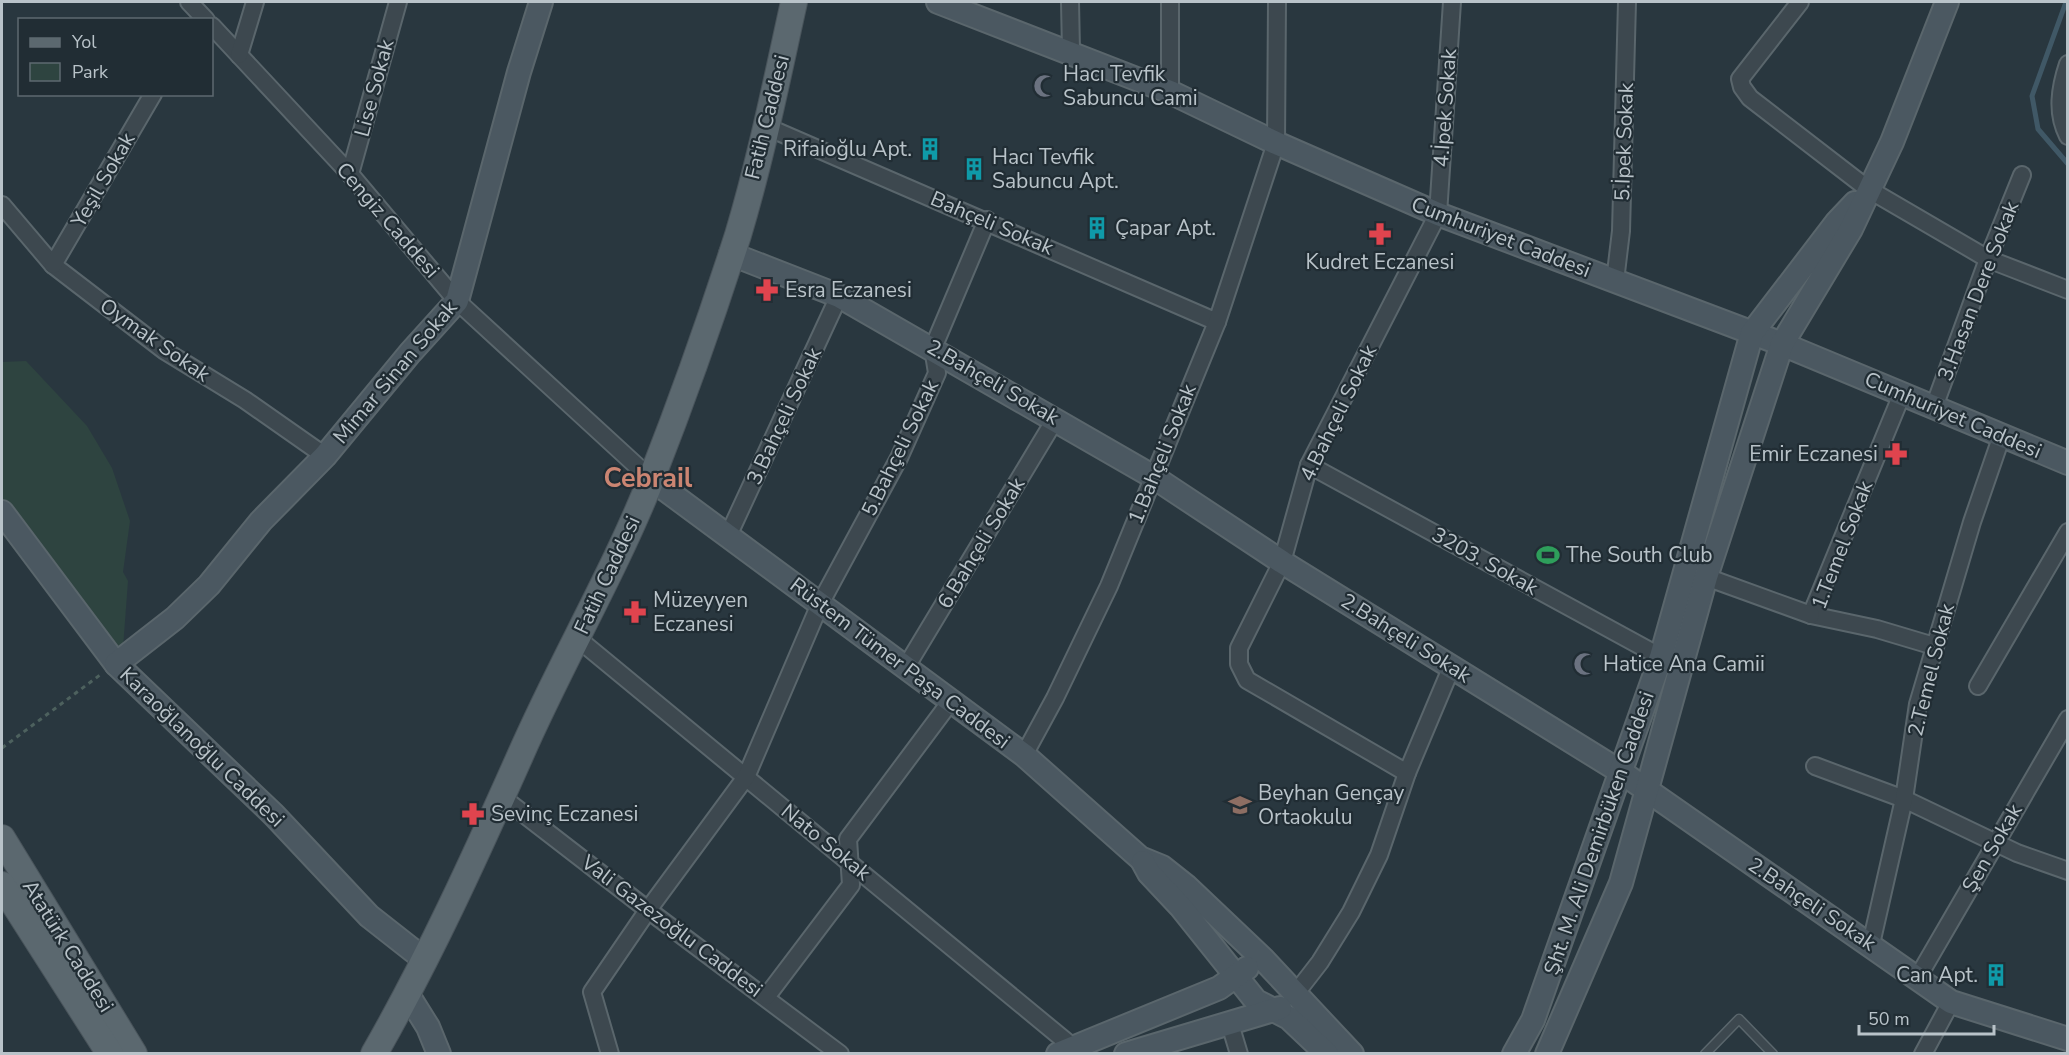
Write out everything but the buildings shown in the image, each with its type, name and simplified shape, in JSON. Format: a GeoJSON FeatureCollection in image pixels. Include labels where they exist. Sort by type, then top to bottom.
{"type":"FeatureCollection","features":[{"type":"Feature","properties":{"kind":"main road","name":"Fatih Caddesi"},"geometry":{"type":"LineString","coordinates":[[374,1053],[408,995],[425,960],[651,479],[731,254],[766,127],[794,2]]}},
{"type":"Feature","properties":{"kind":"main road","name":"Atatürk Caddesi"},"geometry":{"type":"LineString","coordinates":[[2,838],[134,1053]]}},
{"type":"Feature","properties":{"kind":"main road","name":"Atatürk Caddesi"},"geometry":{"type":"LineString","coordinates":[[2,885],[110,1053]]}},
{"type":"Feature","properties":{"kind":"street","name":"Cengiz Caddesi"},"geometry":{"type":"LineString","coordinates":[[189,2],[203,18]]}},
{"type":"Feature","properties":{"kind":"street"},"geometry":{"type":"LineString","coordinates":[[239,56],[255,2]]}},
{"type":"Feature","properties":{"kind":"street","name":"Lise Sokak"},"geometry":{"type":"LineString","coordinates":[[350,174],[398,2]]}},
{"type":"Feature","properties":{"kind":"street","name":"Mimar Sinan Sokak"},"geometry":{"type":"LineString","coordinates":[[116,663],[175,618],[209,585],[261,521],[325,456],[410,353],[458,301],[541,2]]}},
{"type":"Feature","properties":{"kind":"street","name":"Cumhuriyet Caddesi"},"geometry":{"type":"LineString","coordinates":[[938,2],[1071,51],[1170,92],[1276,143],[1438,214],[1782,344],[2067,463]]}},
{"type":"Feature","properties":{"kind":"street"},"geometry":{"type":"LineString","coordinates":[[1070,2],[1071,51]]}},
{"type":"Feature","properties":{"kind":"street"},"geometry":{"type":"LineString","coordinates":[[1170,2],[1170,92]]}},
{"type":"Feature","properties":{"kind":"street","name":"1.Bahçeli Sokak"},"geometry":{"type":"LineString","coordinates":[[1024,755],[1055,698],[1108,586],[1217,322],[1276,143],[1277,2]]}},
{"type":"Feature","properties":{"kind":"street","name":"4.İpek Sokak"},"geometry":{"type":"LineString","coordinates":[[1438,214],[1452,2]]}},
{"type":"Feature","properties":{"kind":"street","name":"5.İpek Sokak"},"geometry":{"type":"LineString","coordinates":[[1615,281],[1622,231],[1627,2]]}},
{"type":"Feature","properties":{"kind":"street"},"geometry":{"type":"LineString","coordinates":[[1800,2],[1740,80],[1750,98],[1868,189],[1988,259],[2067,290]]}},
{"type":"Feature","properties":{"kind":"street"},"geometry":{"type":"LineString","coordinates":[[1752,333],[1837,222],[1868,189],[1892,142],[1947,2]]}},
{"type":"Feature","properties":{"kind":"street","name":"Cengiz Caddesi"},"geometry":{"type":"LineString","coordinates":[[213,28],[350,174],[458,301],[651,479]]}},
{"type":"Feature","properties":{"kind":"street"},"geometry":{"type":"LineString","coordinates":[[2067,64],[2061,86],[2060,104],[2067,136]]}},
{"type":"Feature","properties":{"kind":"street","name":"Yeşil Sokak"},"geometry":{"type":"LineString","coordinates":[[53,265],[152,96]]}},
{"type":"Feature","properties":{"kind":"street","name":"Bahçeli Sokak"},"geometry":{"type":"LineString","coordinates":[[766,127],[987,220],[1217,322]]}},
{"type":"Feature","properties":{"kind":"street","name":"3.Hasan Dere Sokak"},"geometry":{"type":"LineString","coordinates":[[1934,407],[1988,259],[2022,175]]}},
{"type":"Feature","properties":{"kind":"street","name":"Şht. M. Ali Demirbüken Caddesi"},"geometry":{"type":"LineString","coordinates":[[1515,1053],[1543,1044],[1621,883],[1706,577],[1782,344],[1851,229],[1868,189]]}},
{"type":"Feature","properties":{"kind":"street","name":"Oymak Sokak"},"geometry":{"type":"LineString","coordinates":[[2,205],[53,265],[165,351],[245,400],[325,456]]}},
{"type":"Feature","properties":{"kind":"street","name":"4.Bahçeli Sokak"},"geometry":{"type":"LineString","coordinates":[[1407,773],[1247,680],[1239,664],[1239,648],[1282,562],[1309,465],[1438,214]]}},
{"type":"Feature","properties":{"kind":"street","name":"5.Bahçeli Sokak"},"geometry":{"type":"LineString","coordinates":[[610,1053],[592,992],[648,910],[746,777],[820,604],[898,458],[937,373],[933,348],[987,220]]}},
{"type":"Feature","properties":{"kind":"street","name":"2.Bahçeli Sokak"},"geometry":{"type":"LineString","coordinates":[[731,254],[839,296],[1056,418],[1152,476],[1282,562],[1621,772],[1645,791],[1871,944],[1952,1002],[2067,1039]]}},
{"type":"Feature","properties":{"kind":"street","name":"3.Bahçeli Sokak"},"geometry":{"type":"LineString","coordinates":[[728,536],[839,296]]}},
{"type":"Feature","properties":{"kind":"street","name":"Şht. M. Ali Demirbüken Caddesi"},"geometry":{"type":"LineString","coordinates":[[1543,1044],[1621,772],[1661,657],[1752,333]]}},
{"type":"Feature","properties":{"kind":"street","name":"1.Temel Sokak"},"geometry":{"type":"LineString","coordinates":[[1902,394],[1812,615],[1877,628],[1934,646]]}},
{"type":"Feature","properties":{"kind":"street","name":"6.Bahçeli Sokak"},"geometry":{"type":"LineString","coordinates":[[906,667],[1056,418]]}},
{"type":"Feature","properties":{"kind":"street","name":"2.Temel Sokak"},"geometry":{"type":"LineString","coordinates":[[1871,944],[1904,799],[1918,704],[1972,522],[2002,435]]}},
{"type":"Feature","properties":{"kind":"street","name":"3203. Sokak"},"geometry":{"type":"LineString","coordinates":[[1309,465],[1661,657]]}},
{"type":"Feature","properties":{"kind":"street","name":"Rüstem Tümer Paşa Caddesi"},"geometry":{"type":"LineString","coordinates":[[651,479],[1024,755],[1140,858],[1149,873],[1180,906],[1256,1000],[1289,1018],[1328,1053]]}},
{"type":"Feature","properties":{"kind":"street","name":"Karaoğlanoğlu Caddesi"},"geometry":{"type":"LineString","coordinates":[[2,512],[116,663],[274,815],[369,916],[425,960]]}},
{"type":"Feature","properties":{"kind":"street"},"geometry":{"type":"LineString","coordinates":[[1978,686],[2067,532]]}},
{"type":"Feature","properties":{"kind":"street"},"geometry":{"type":"LineString","coordinates":[[1706,577],[1812,615]]}},
{"type":"Feature","properties":{"kind":"street","name":"Nato Sokak"},"geometry":{"type":"LineString","coordinates":[[577,638],[849,861],[1066,1051]]}},
{"type":"Feature","properties":{"kind":"street"},"geometry":{"type":"LineString","coordinates":[[1126,1053],[1230,1024],[1286,1005],[1320,962],[1355,903],[1379,855],[1407,773],[1452,666]]}},
{"type":"Feature","properties":{"kind":"street"},"geometry":{"type":"LineString","coordinates":[[767,996],[851,885],[848,838],[951,701]]}},
{"type":"Feature","properties":{"kind":"street","name":"Şen Sokak"},"geometry":{"type":"LineString","coordinates":[[1918,977],[2067,718]]}},
{"type":"Feature","properties":{"kind":"street"},"geometry":{"type":"LineString","coordinates":[[1815,766],[1904,799],[1995,842],[2067,871]]}},
{"type":"Feature","properties":{"kind":"street","name":"Vali Gazezoğlu Caddesi"},"geometry":{"type":"LineString","coordinates":[[503,798],[648,910],[767,996],[840,1053]]}},
{"type":"Feature","properties":{"kind":"street","name":"Rüstem Tümer Paşa Caddesi"},"geometry":{"type":"LineString","coordinates":[[1140,858],[1162,867],[1186,886],[1266,962],[1352,1053]]}},
{"type":"Feature","properties":{"kind":"street"},"geometry":{"type":"LineString","coordinates":[[1066,1051],[1219,988],[1251,965],[1266,962]]}},
{"type":"Feature","properties":{"kind":"street"},"geometry":{"type":"LineString","coordinates":[[408,995],[428,1027],[439,1053]]}},
{"type":"Feature","properties":{"kind":"street"},"geometry":{"type":"LineString","coordinates":[[1923,1053],[1952,1002]]}},
{"type":"Feature","properties":{"kind":"street"},"geometry":{"type":"LineString","coordinates":[[1230,1024],[1239,1053]]}},
{"type":"Feature","properties":{"kind":"lane"},"geometry":{"type":"LineString","coordinates":[[1705,1053],[1739,1019],[1773,1053]]}},
{"type":"Feature","properties":{"kind":"path"},"geometry":{"type":"LineString","coordinates":[[2,748],[116,663]]}},
{"type":"Feature","properties":{"kind":"green space"},"geometry":{"type":"Polygon","coordinates":[[[26,361],[87,426],[112,468],[130,521],[123,572],[128,581],[122,661],[2,498],[2,362],[26,361]]]}},
{"type":"Feature","properties":{"kind":"waterway"},"geometry":{"type":"LineString","coordinates":[[2066,2],[2032,96],[2038,129],[2068,164]]}},
{"type":"Feature","properties":{"kind":"place","name":"Hacı Tevfik Sabuncu Cami"},"geometry":{"type":"Point","coordinates":[1045,86]}},
{"type":"Feature","properties":{"kind":"place","name":"Rifaioğlu Apt."},"geometry":{"type":"Point","coordinates":[930,149]}},
{"type":"Feature","properties":{"kind":"place","name":"Hacı Tevfik Sabuncu Apt."},"geometry":{"type":"Point","coordinates":[974,169]}},
{"type":"Feature","properties":{"kind":"place","name":"Çapar Apt."},"geometry":{"type":"Point","coordinates":[1097,228]}},
{"type":"Feature","properties":{"kind":"place","name":"Kudret Eczanesi"},"geometry":{"type":"Point","coordinates":[1380,234]}},
{"type":"Feature","properties":{"kind":"place","name":"Esra Eczanesi"},"geometry":{"type":"Point","coordinates":[767,290]}},
{"type":"Feature","properties":{"kind":"place","name":"Emir Eczanesi"},"geometry":{"type":"Point","coordinates":[1896,454]}},
{"type":"Feature","properties":{"kind":"place","name":"The South Club"},"geometry":{"type":"Point","coordinates":[1548,555]}},
{"type":"Feature","properties":{"kind":"place","name":"Müzeyyen Eczanesi"},"geometry":{"type":"Point","coordinates":[635,612]}},
{"type":"Feature","properties":{"kind":"place","name":"Hatice Ana Camii"},"geometry":{"type":"Point","coordinates":[1585,664]}},
{"type":"Feature","properties":{"kind":"place","name":"Beyhan Gençay Ortaokulu"},"geometry":{"type":"Point","coordinates":[1240,805]}},
{"type":"Feature","properties":{"kind":"place","name":"Sevinç Eczanesi"},"geometry":{"type":"Point","coordinates":[473,814]}},
{"type":"Feature","properties":{"kind":"place","name":"Can Apt."},"geometry":{"type":"Point","coordinates":[1996,975]}},
{"type":"Feature","properties":{"kind":"district","name":"Cebrail"},"geometry":{"type":"Point","coordinates":[648,478]}}]}
